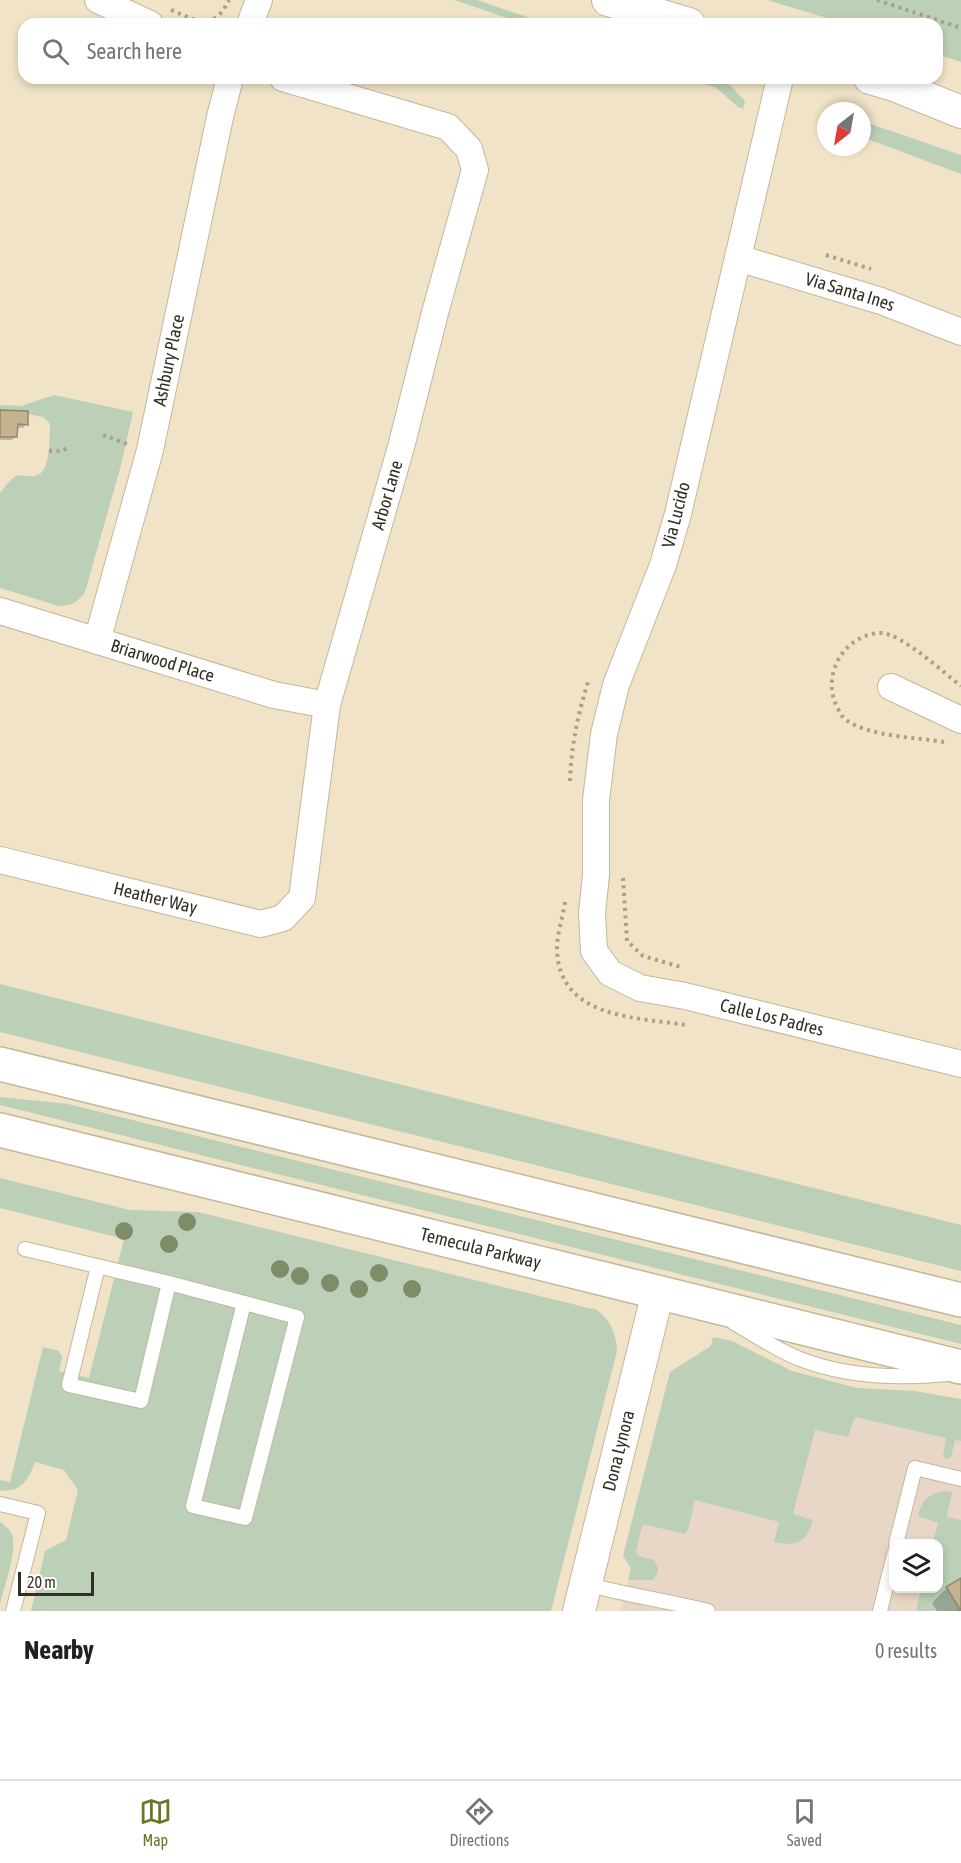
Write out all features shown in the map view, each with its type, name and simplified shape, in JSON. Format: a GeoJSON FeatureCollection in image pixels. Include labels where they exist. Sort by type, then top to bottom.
{"type":"FeatureCollection","features":[{"type":"Feature","properties":{"kind":"main road"},"geometry":{"type":"LineString","coordinates":[[0,1064],[961,1300]]}},
{"type":"Feature","properties":{"kind":"main road","name":"Temecula Parkway"},"geometry":{"type":"LineString","coordinates":[[0,1130],[961,1366]]}},
{"type":"Feature","properties":{"kind":"street"},"geometry":{"type":"LineString","coordinates":[[98,0],[158,16]]}},
{"type":"Feature","properties":{"kind":"street"},"geometry":{"type":"LineString","coordinates":[[252,18],[259,0]]}},
{"type":"Feature","properties":{"kind":"street"},"geometry":{"type":"LineString","coordinates":[[608,0],[669,18]]}},
{"type":"Feature","properties":{"kind":"street","name":"Ashbury Place"},"geometry":{"type":"LineString","coordinates":[[97,641],[150,450],[228,84]]}},
{"type":"Feature","properties":{"kind":"street","name":"Arbor Lane"},"geometry":{"type":"LineString","coordinates":[[302,898],[327,705],[401,447],[436,309],[475,170],[469,149],[447,127],[305,84]]}},
{"type":"Feature","properties":{"kind":"street","name":"Via Lucido"},"geometry":{"type":"LineString","coordinates":[[594,951],[592,913],[596,875],[596,800],[604,734],[616,685],[663,565],[678,514],[779,84]]}},
{"type":"Feature","properties":{"kind":"street"},"geometry":{"type":"LineString","coordinates":[[891,84],[961,112]]}},
{"type":"Feature","properties":{"kind":"street","name":"Via Santa Ines"},"geometry":{"type":"LineString","coordinates":[[738,258],[881,301],[961,332]]}},
{"type":"Feature","properties":{"kind":"street","name":"Briarwood Place"},"geometry":{"type":"LineString","coordinates":[[0,610],[274,695],[327,705]]}},
{"type":"Feature","properties":{"kind":"street"},"geometry":{"type":"LineString","coordinates":[[891,687],[961,720]]}},
{"type":"Feature","properties":{"kind":"street","name":"Heather Way"},"geometry":{"type":"LineString","coordinates":[[0,860],[261,924],[283,918],[302,898]]}},
{"type":"Feature","properties":{"kind":"street","name":"Calle Los Padres"},"geometry":{"type":"LineString","coordinates":[[594,951],[610,974],[640,988],[685,996],[961,1065]]}},
{"type":"Feature","properties":{"kind":"street","name":"Dona Lynora"},"geometry":{"type":"LineString","coordinates":[[582,1597],[658,1292]]}},
{"type":"Feature","properties":{"kind":"lane"},"geometry":{"type":"LineString","coordinates":[[25,1249],[98,1266],[244,1303],[297,1317],[245,1518],[193,1506],[244,1303]]}},
{"type":"Feature","properties":{"kind":"lane"},"geometry":{"type":"LineString","coordinates":[[98,1266],[69,1385],[141,1401],[169,1284]]}},
{"type":"Feature","properties":{"kind":"lane"},"geometry":{"type":"LineString","coordinates":[[693,1300],[798,1359],[829,1368],[861,1374],[911,1377],[961,1373]]}},
{"type":"Feature","properties":{"kind":"lane"},"geometry":{"type":"LineString","coordinates":[[897,1539],[915,1468],[961,1479]]}},
{"type":"Feature","properties":{"kind":"lane"},"geometry":{"type":"LineString","coordinates":[[0,1504],[38,1513],[13,1611]]}},
{"type":"Feature","properties":{"kind":"lane"},"geometry":{"type":"LineString","coordinates":[[880,1611],[889,1575]]}},
{"type":"Feature","properties":{"kind":"lane"},"geometry":{"type":"LineString","coordinates":[[582,1597],[615,1592],[708,1611]]}},
{"type":"Feature","properties":{"kind":"path"},"geometry":{"type":"LineString","coordinates":[[216,18],[222,14],[229,0]]}},
{"type":"Feature","properties":{"kind":"path"},"geometry":{"type":"LineString","coordinates":[[878,0],[931,18]]}},
{"type":"Feature","properties":{"kind":"path"},"geometry":{"type":"LineString","coordinates":[[158,16],[175,18]]}},
{"type":"Feature","properties":{"kind":"path"},"geometry":{"type":"LineString","coordinates":[[943,22],[961,28]]}},
{"type":"Feature","properties":{"kind":"path"},"geometry":{"type":"LineString","coordinates":[[103,435],[128,444]]}},
{"type":"Feature","properties":{"kind":"path"},"geometry":{"type":"LineString","coordinates":[[49,451],[62,451],[70,446]]}},
{"type":"Feature","properties":{"kind":"path"},"geometry":{"type":"LineString","coordinates":[[570,791],[575,733],[580,706],[591,675]]}},
{"type":"Feature","properties":{"kind":"path"},"geometry":{"type":"LineString","coordinates":[[623,867],[627,941],[644,956],[682,968]]}},
{"type":"Feature","properties":{"kind":"path"},"geometry":{"type":"LineString","coordinates":[[566,896],[557,947],[560,968],[567,984],[581,998],[599,1010],[638,1020],[696,1027]]}},
{"type":"Feature","properties":{"kind":"shaded area"},"geometry":{"type":"Polygon","coordinates":[[[713,1337],[732,1341],[792,1371],[857,1388],[914,1391],[961,1399],[961,1611],[621,1611],[631,1568],[623,1556],[670,1372],[711,1346],[713,1337]]]}},
{"type":"Feature","properties":{"kind":"green space"},"geometry":{"type":"Polygon","coordinates":[[[454,0],[477,0],[530,18],[507,18],[454,0]]]}},
{"type":"Feature","properties":{"kind":"green space"},"geometry":{"type":"Polygon","coordinates":[[[767,0],[961,0],[961,62],[943,56],[943,18],[827,18],[767,0]]]}},
{"type":"Feature","properties":{"kind":"green space"},"geometry":{"type":"Polygon","coordinates":[[[704,84],[729,84],[745,101],[743,109],[738,107],[715,87],[704,84]]]}},
{"type":"Feature","properties":{"kind":"green space"},"geometry":{"type":"Polygon","coordinates":[[[871,124],[961,155],[961,174],[871,140],[871,124]]]}},
{"type":"Feature","properties":{"kind":"green space"},"geometry":{"type":"Polygon","coordinates":[[[54,395],[133,412],[120,469],[85,592],[74,603],[59,606],[0,588],[0,493],[16,476],[35,476],[44,468],[47,462],[50,424],[43,417],[28,414],[28,411],[0,410],[0,405],[21,406],[54,395]]]}},
{"type":"Feature","properties":{"kind":"green space"},"geometry":{"type":"Polygon","coordinates":[[[0,984],[961,1225],[961,1271],[0,1032],[0,984]]]}},
{"type":"Feature","properties":{"kind":"green space"},"geometry":{"type":"Polygon","coordinates":[[[0,1097],[68,1104],[961,1325],[961,1344],[0,1105],[0,1097]]]}},
{"type":"Feature","properties":{"kind":"green space"},"geometry":{"type":"Polygon","coordinates":[[[0,1178],[130,1210],[198,1212],[597,1310],[612,1328],[617,1351],[551,1611],[31,1611],[45,1551],[66,1540],[78,1490],[64,1470],[35,1462],[27,1479],[13,1490],[0,1490],[0,1480],[10,1482],[43,1347],[59,1351],[62,1357],[59,1371],[89,1378],[124,1239],[0,1208],[0,1178]]]}},
{"type":"Feature","properties":{"kind":"green space"},"geometry":{"type":"Polygon","coordinates":[[[713,1337],[732,1341],[792,1371],[857,1388],[914,1391],[961,1399],[961,1441],[955,1440],[951,1457],[947,1460],[943,1456],[946,1438],[855,1417],[848,1437],[815,1430],[793,1514],[813,1520],[804,1538],[789,1544],[774,1542],[779,1522],[695,1500],[685,1534],[642,1526],[636,1552],[638,1556],[654,1560],[658,1573],[653,1580],[628,1580],[631,1568],[623,1556],[670,1372],[711,1346],[713,1337]]]}},
{"type":"Feature","properties":{"kind":"green space"},"geometry":{"type":"Polygon","coordinates":[[[952,1492],[947,1517],[961,1520],[961,1578],[947,1587],[960,1609],[956,1611],[916,1611],[920,1593],[943,1593],[943,1539],[934,1539],[938,1523],[918,1516],[927,1499],[934,1494],[952,1492]]]}},
{"type":"Feature","properties":{"kind":"green space"},"geometry":{"type":"Polygon","coordinates":[[[0,1522],[11,1532],[13,1547],[0,1604],[0,1522]]]}},
{"type":"Feature","properties":{"kind":"building"},"geometry":{"type":"Polygon","coordinates":[[[0,410],[28,411],[28,425],[18,424],[17,437],[0,437],[0,410]]]}},
{"type":"Feature","properties":{"kind":"building"},"geometry":{"type":"Polygon","coordinates":[[[961,1578],[961,1611],[956,1611],[960,1609],[946,1587],[961,1578]]]}}]}
